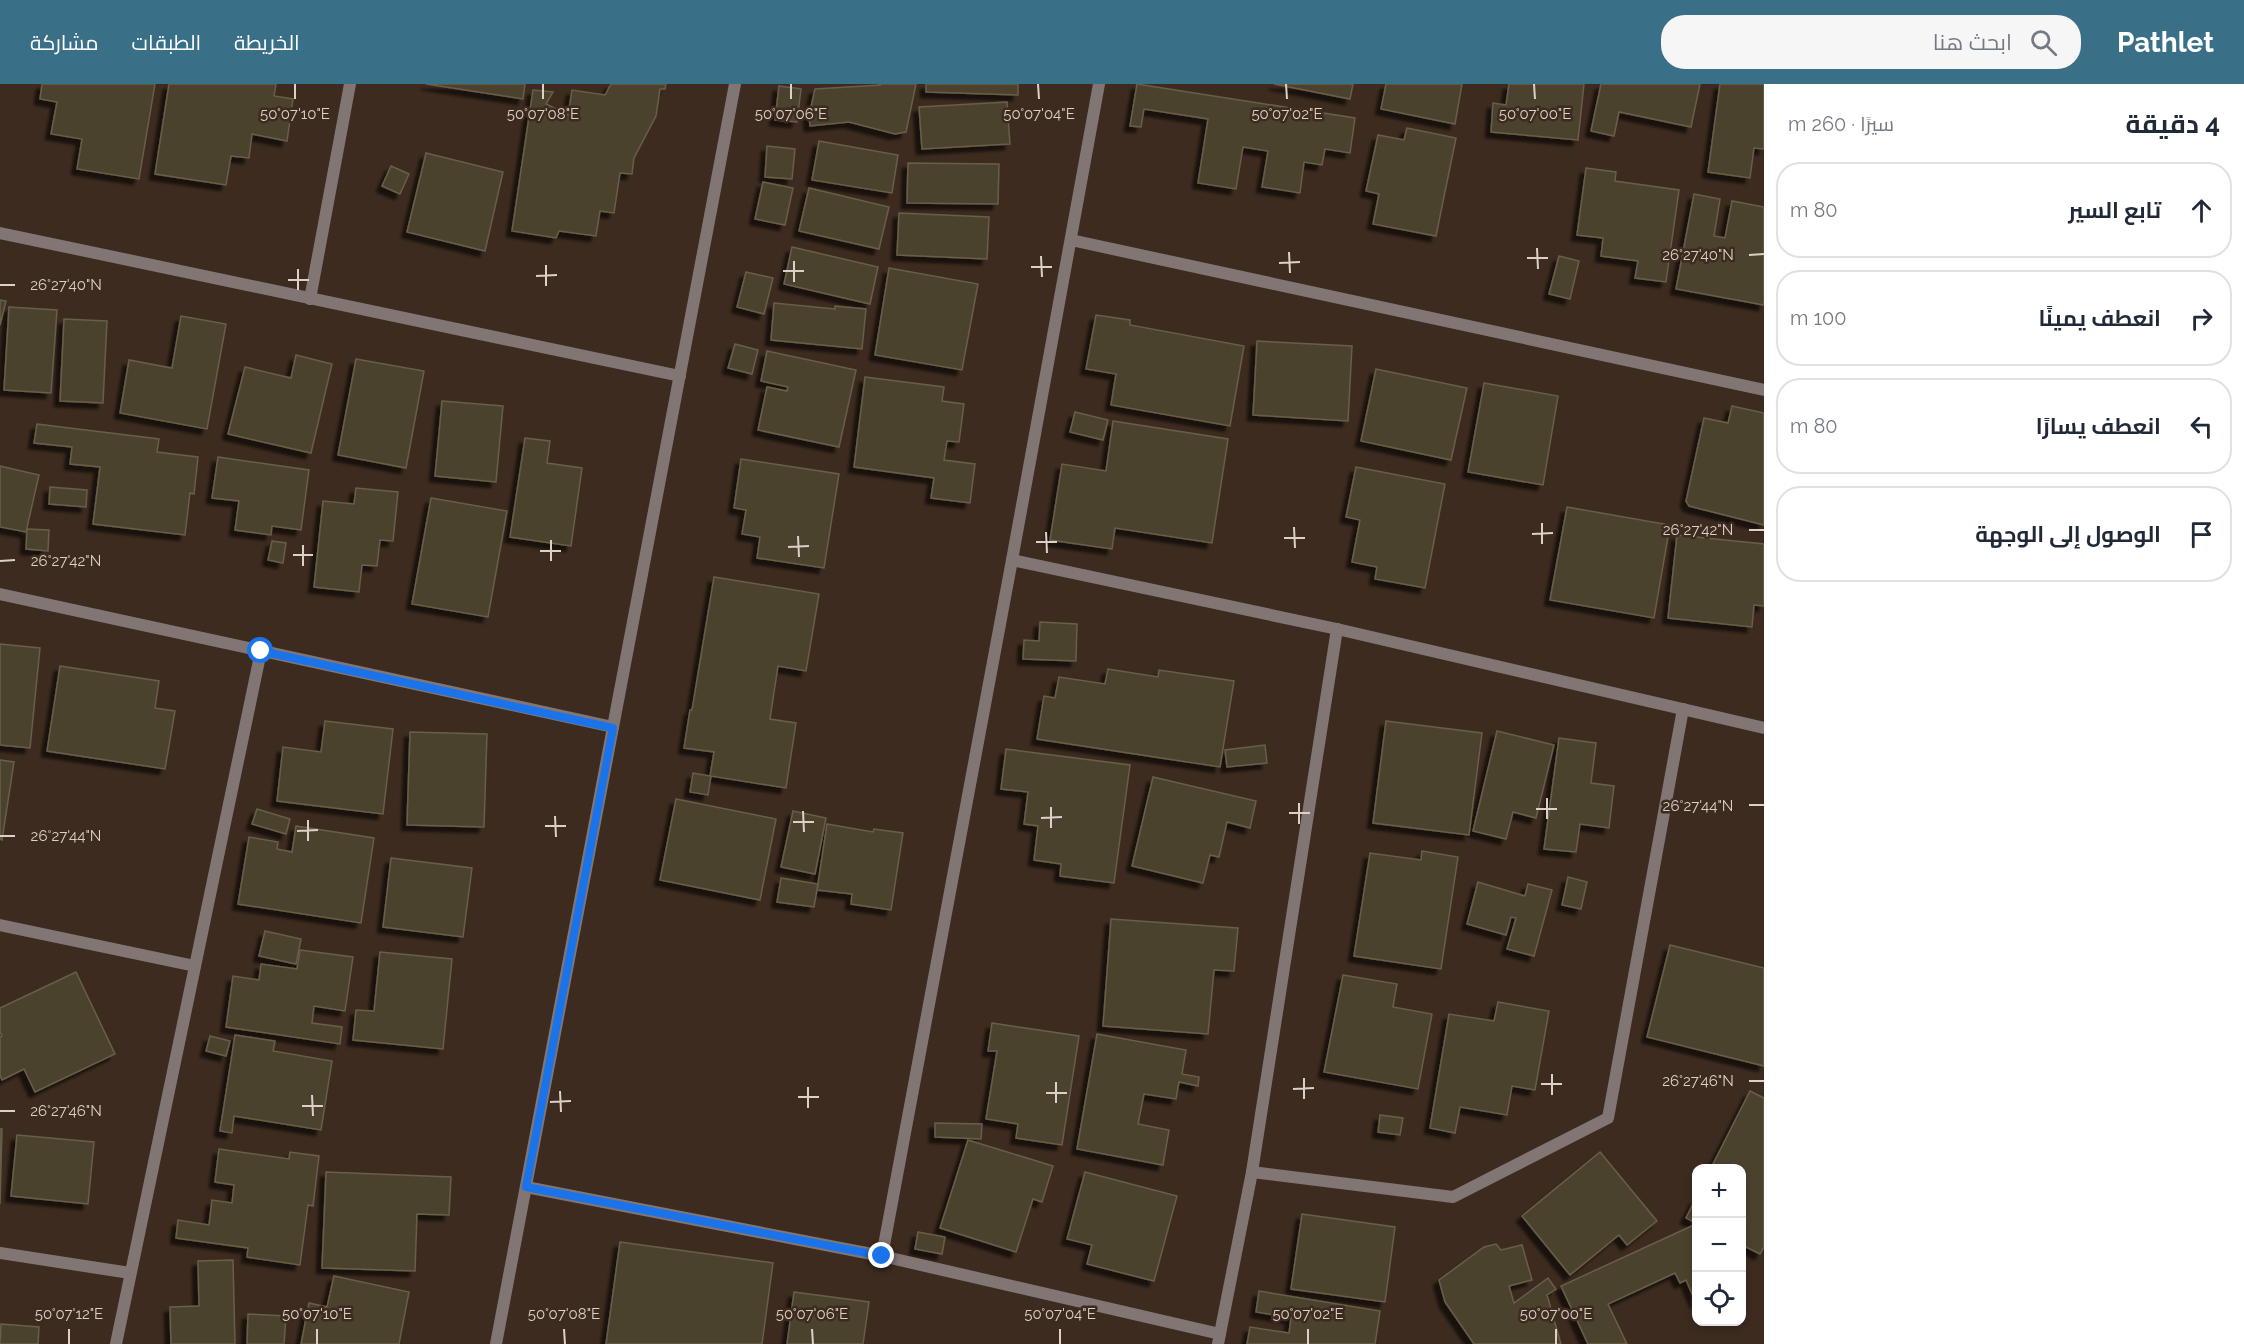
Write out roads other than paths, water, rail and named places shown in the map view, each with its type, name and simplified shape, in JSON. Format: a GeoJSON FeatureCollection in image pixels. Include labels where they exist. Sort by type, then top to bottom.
{"type":"FeatureCollection","features":[{"type":"Feature","properties":{"kind":"street"},"geometry":{"type":"LineString","coordinates":[[310,299],[350,84]]}},
{"type":"Feature","properties":{"kind":"street"},"geometry":{"type":"LineString","coordinates":[[496,1344],[735,84]]}},
{"type":"Feature","properties":{"kind":"street"},"geometry":{"type":"LineString","coordinates":[[882,1256],[1099,84]]}},
{"type":"Feature","properties":{"kind":"street"},"geometry":{"type":"LineString","coordinates":[[0,233],[680,376]]}},
{"type":"Feature","properties":{"kind":"street"},"geometry":{"type":"LineString","coordinates":[[1071,240],[1764,390]]}},
{"type":"Feature","properties":{"kind":"street"},"geometry":{"type":"LineString","coordinates":[[1012,560],[1337,629],[1764,728]]}},
{"type":"Feature","properties":{"kind":"street"},"geometry":{"type":"LineString","coordinates":[[0,594],[613,728]]}},
{"type":"Feature","properties":{"kind":"street"},"geometry":{"type":"LineString","coordinates":[[526,1187],[882,1256],[1219,1339],[1252,1172],[1337,629]]}},
{"type":"Feature","properties":{"kind":"street"},"geometry":{"type":"LineString","coordinates":[[116,1344],[261,651]]}},
{"type":"Feature","properties":{"kind":"street"},"geometry":{"type":"LineString","coordinates":[[1252,1172],[1453,1197],[1608,1118],[1683,709]]}},
{"type":"Feature","properties":{"kind":"street"},"geometry":{"type":"LineString","coordinates":[[0,925],[195,966]]}},
{"type":"Feature","properties":{"kind":"street"},"geometry":{"type":"LineString","coordinates":[[0,1253],[130,1273]]}}]}
